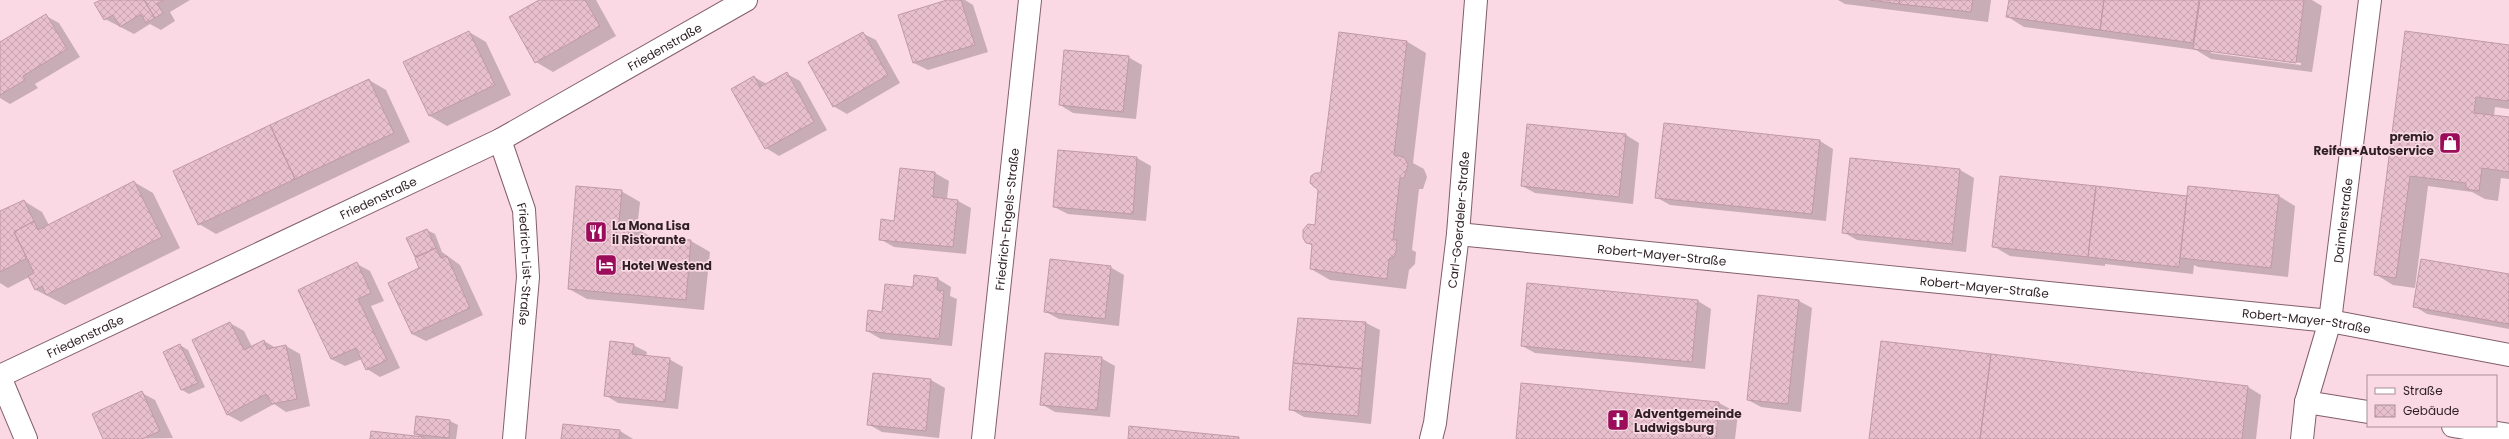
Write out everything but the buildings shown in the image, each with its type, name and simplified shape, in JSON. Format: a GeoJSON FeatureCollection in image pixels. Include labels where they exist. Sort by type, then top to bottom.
{"type":"FeatureCollection","features":[{"type":"Feature","properties":{"kind":"street","name":"Friedenstraße"},"geometry":{"type":"LineString","coordinates":[[0,376],[500,140],[746,0]]}},
{"type":"Feature","properties":{"kind":"street","name":"Friedrich-Engels-Straße"},"geometry":{"type":"LineString","coordinates":[[983,439],[1030,0]]}},
{"type":"Feature","properties":{"kind":"street","name":"Carl-Goerdeler-Straße"},"geometry":{"type":"LineString","coordinates":[[1431,439],[1435,423],[1458,234],[1476,0]]}},
{"type":"Feature","properties":{"kind":"street","name":"Daimlerstraße"},"geometry":{"type":"LineString","coordinates":[[2302,439],[2306,402],[2330,321],[2370,0]]}},
{"type":"Feature","properties":{"kind":"street","name":"Friedrich-List-Straße"},"geometry":{"type":"LineString","coordinates":[[500,140],[524,210],[528,277],[514,439]]}},
{"type":"Feature","properties":{"kind":"street","name":"Robert-Mayer-Straße"},"geometry":{"type":"LineString","coordinates":[[1458,234],[2330,321],[2509,355]]}},
{"type":"Feature","properties":{"kind":"street"},"geometry":{"type":"LineString","coordinates":[[0,376],[26,439]]}},
{"type":"Feature","properties":{"kind":"street"},"geometry":{"type":"LineString","coordinates":[[2306,402],[2367,412]]}},
{"type":"Feature","properties":{"kind":"street"},"geometry":{"type":"LineString","coordinates":[[2458,427],[2509,435]]}},
{"type":"Feature","properties":{"kind":"place","name":"premio Reifen+Autoservice"},"geometry":{"type":"Point","coordinates":[2450,143]}},
{"type":"Feature","properties":{"kind":"place","name":"La Mona Lisa il Ristorante"},"geometry":{"type":"Point","coordinates":[596,232]}},
{"type":"Feature","properties":{"kind":"place","name":"Hotel Westend"},"geometry":{"type":"Point","coordinates":[606,265]}},
{"type":"Feature","properties":{"kind":"place","name":"Adventgemeinde Ludwigsburg"},"geometry":{"type":"Point","coordinates":[1618,420]}}]}
